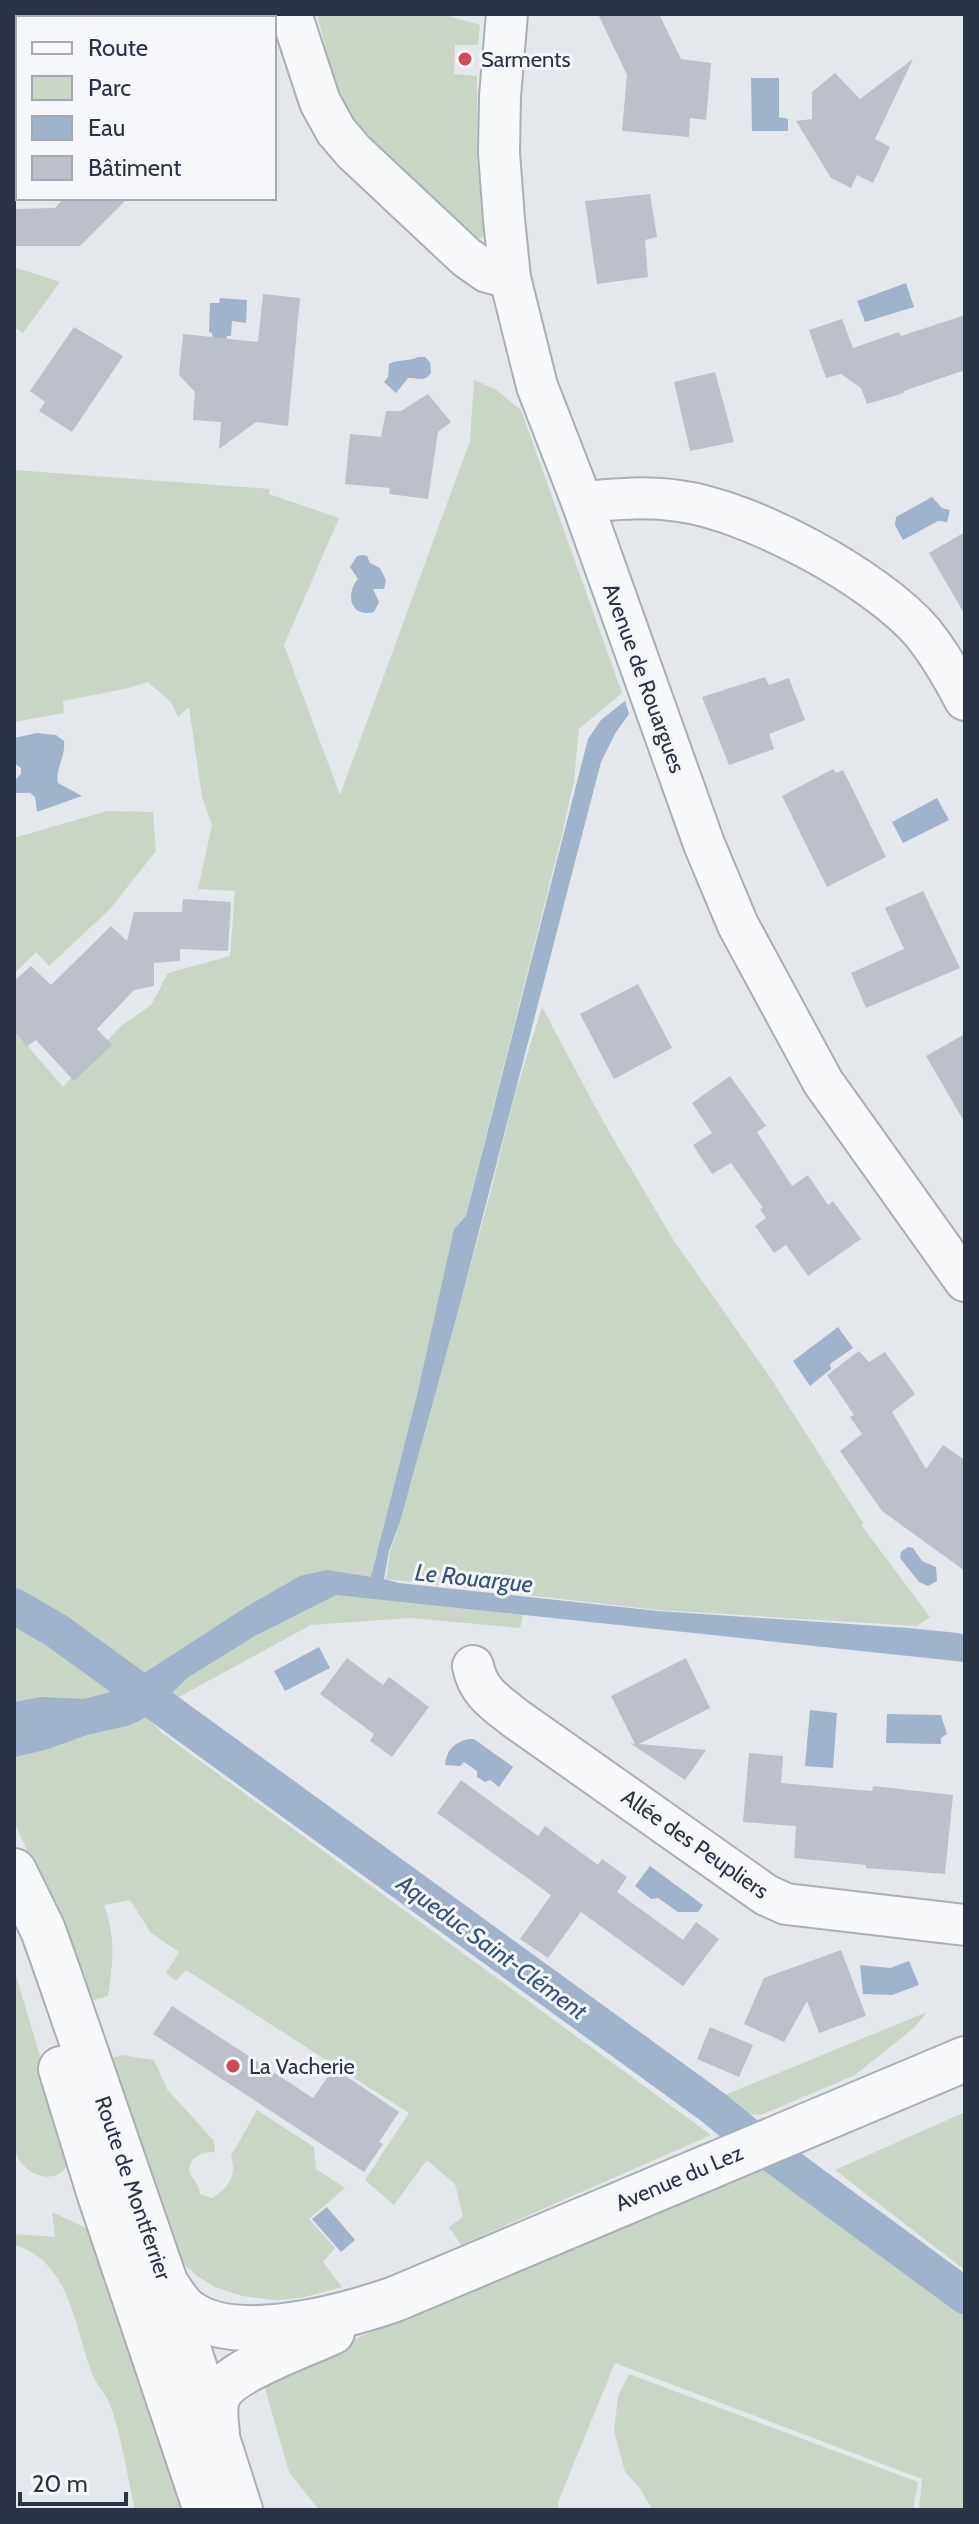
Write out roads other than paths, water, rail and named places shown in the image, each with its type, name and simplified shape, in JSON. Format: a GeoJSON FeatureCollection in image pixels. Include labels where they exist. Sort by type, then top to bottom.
{"type":"FeatureCollection","features":[{"type":"Feature","properties":{"kind":"street"},"geometry":{"type":"LineString","coordinates":[[291,14],[320,102],[336,131],[354,152],[466,257],[487,272],[510,278]]}},
{"type":"Feature","properties":{"kind":"street","name":"Avenue de Rouargues"},"geometry":{"type":"LineString","coordinates":[[507,14],[499,153],[510,278],[537,386],[582,502],[704,844],[738,925],[823,1082],[965,1281]]}},
{"type":"Feature","properties":{"kind":"street"},"geometry":{"type":"LineString","coordinates":[[582,502],[630,496],[682,501],[716,510],[809,547],[891,604],[922,633],[952,675],[965,700]]}},
{"type":"Feature","properties":{"kind":"street","name":"Allée des Peupliers"},"geometry":{"type":"LineString","coordinates":[[473,1666],[485,1694],[515,1718],[766,1895],[786,1904],[965,1925]]}},
{"type":"Feature","properties":{"kind":"street","name":"Route de Montferrier"},"geometry":{"type":"LineString","coordinates":[[14,1871],[54,1960],[166,2284],[206,2510]]}},
{"type":"Feature","properties":{"kind":"street","name":"Route de Montferrier"},"geometry":{"type":"LineString","coordinates":[[14,1918],[122,2261],[218,2441],[240,2510]]}},
{"type":"Feature","properties":{"kind":"street","name":"Avenue du Lez"},"geometry":{"type":"LineString","coordinates":[[179,2367],[250,2348],[313,2322],[395,2299],[965,2059]]}},
{"type":"Feature","properties":{"kind":"street","name":"Avenue du Lez"},"geometry":{"type":"LineString","coordinates":[[166,2284],[183,2307],[250,2348]]}},
{"type":"Feature","properties":{"kind":"street"},"geometry":{"type":"LineString","coordinates":[[218,2441],[215,2413],[218,2396],[250,2348]]}},
{"type":"Feature","properties":{"kind":"water"},"geometry":{"type":"Polygon","coordinates":[[[751,78],[779,78],[779,117],[788,119],[788,131],[752,131],[751,78]]]}},
{"type":"Feature","properties":{"kind":"water"},"geometry":{"type":"Polygon","coordinates":[[[906,283],[914,307],[865,322],[857,301],[906,283]]]}},
{"type":"Feature","properties":{"kind":"water"},"geometry":{"type":"Polygon","coordinates":[[[220,298],[247,300],[246,323],[232,321],[231,336],[227,336],[226,340],[213,341],[209,332],[210,303],[219,303],[220,298]]]}},
{"type":"Feature","properties":{"kind":"water"},"geometry":{"type":"Polygon","coordinates":[[[425,357],[430,362],[431,373],[428,376],[423,379],[408,378],[396,393],[384,382],[388,377],[389,364],[425,357]]]}},
{"type":"Feature","properties":{"kind":"water"},"geometry":{"type":"Polygon","coordinates":[[[932,497],[942,508],[950,510],[947,522],[938,521],[903,540],[895,525],[896,517],[932,497]]]}},
{"type":"Feature","properties":{"kind":"water"},"geometry":{"type":"Polygon","coordinates":[[[363,555],[380,568],[386,580],[384,589],[373,589],[379,602],[374,612],[366,613],[355,608],[351,598],[358,579],[350,567],[357,556],[363,555]]]}},
{"type":"Feature","properties":{"kind":"water"},"geometry":{"type":"Polygon","coordinates":[[[625,701],[629,714],[601,762],[460,1304],[400,1522],[389,1551],[384,1579],[658,1611],[958,1633],[965,1635],[965,1662],[336,1595],[255,1636],[187,1678],[141,1720],[14,1757],[14,1702],[41,1697],[84,1699],[118,1690],[249,1605],[300,1576],[327,1570],[371,1577],[418,1391],[454,1229],[466,1216],[588,739],[601,720],[625,701]]]}},
{"type":"Feature","properties":{"kind":"water"},"geometry":{"type":"Polygon","coordinates":[[[37,733],[56,735],[64,741],[58,783],[82,796],[37,812],[35,797],[30,793],[14,793],[14,781],[21,774],[21,768],[14,763],[14,738],[37,733]]]}},
{"type":"Feature","properties":{"kind":"water"},"geometry":{"type":"Polygon","coordinates":[[[937,798],[949,820],[903,843],[892,822],[937,798]]]}},
{"type":"Feature","properties":{"kind":"water"},"geometry":{"type":"Polygon","coordinates":[[[838,1327],[853,1348],[830,1364],[831,1369],[810,1386],[793,1361],[838,1327]]]}},
{"type":"Feature","properties":{"kind":"water"},"geometry":{"type":"Polygon","coordinates":[[[908,1547],[913,1548],[922,1561],[936,1567],[937,1581],[928,1586],[919,1582],[900,1558],[901,1552],[908,1547]]]}},
{"type":"Feature","properties":{"kind":"water"},"geometry":{"type":"Polygon","coordinates":[[[319,1647],[330,1668],[285,1691],[274,1671],[319,1647]]]}},
{"type":"Feature","properties":{"kind":"water"},"geometry":{"type":"Polygon","coordinates":[[[810,1710],[837,1713],[833,1768],[805,1766],[810,1710]]]}},
{"type":"Feature","properties":{"kind":"water"},"geometry":{"type":"Polygon","coordinates":[[[887,1714],[941,1715],[947,1734],[941,1738],[941,1744],[886,1743],[887,1714]]]}},
{"type":"Feature","properties":{"kind":"water"},"geometry":{"type":"Polygon","coordinates":[[[474,1739],[513,1767],[499,1787],[490,1780],[485,1782],[477,1777],[477,1771],[464,1762],[460,1766],[445,1765],[452,1748],[474,1739]]]}},
{"type":"Feature","properties":{"kind":"water"},"geometry":{"type":"Polygon","coordinates":[[[650,1866],[703,1905],[698,1912],[678,1912],[658,1898],[651,1899],[635,1886],[650,1866]]]}},
{"type":"Feature","properties":{"kind":"water"},"geometry":{"type":"Polygon","coordinates":[[[909,1961],[919,1985],[892,1995],[863,1994],[860,1965],[890,1968],[909,1961]]]}},
{"type":"Feature","properties":{"kind":"water"},"geometry":{"type":"Polygon","coordinates":[[[327,2207],[355,2240],[341,2252],[312,2219],[327,2207]]]}},
{"type":"Feature","properties":{"kind":"waterway","name":"Aqueduc Saint-Clément"},"geometry":{"type":"LineString","coordinates":[[14,1606],[57,1631],[714,2108],[758,2144],[965,2296]]}},
{"type":"Feature","properties":{"kind":"place","name":"Sarments"},"geometry":{"type":"Point","coordinates":[465,59]}},
{"type":"Feature","properties":{"kind":"place","name":"La Vacherie"},"geometry":{"type":"Point","coordinates":[233,2066]}},
{"type":"Feature","properties":{"kind":"water label","name":"Le Rouargue"},"geometry":{"type":"Point","coordinates":[474,1578]}}]}
